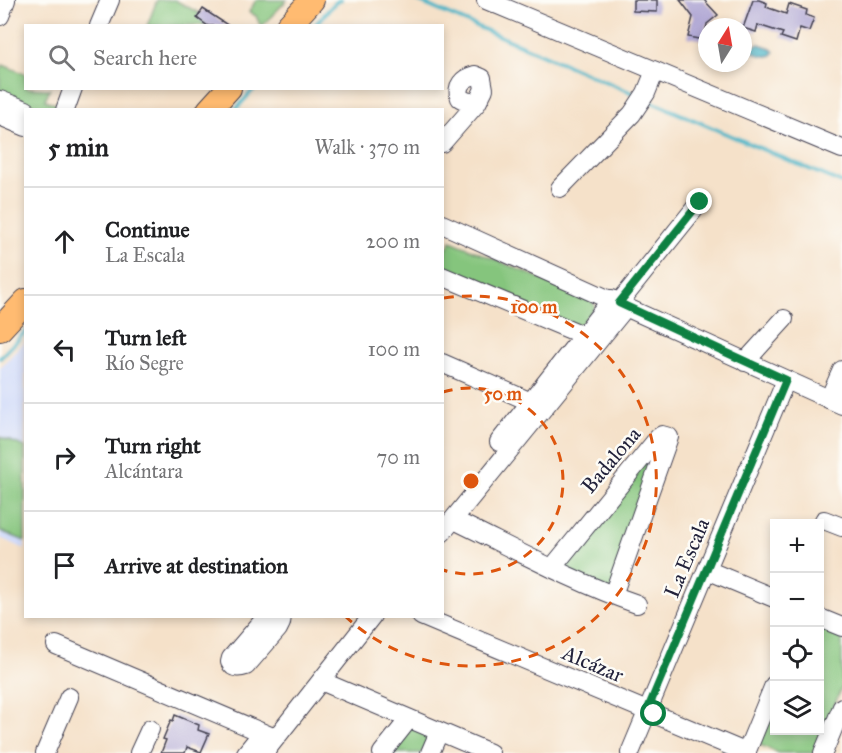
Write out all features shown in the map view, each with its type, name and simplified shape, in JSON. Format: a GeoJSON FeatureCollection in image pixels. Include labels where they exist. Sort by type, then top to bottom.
{"type":"FeatureCollection","features":[{"type":"Feature","properties":{"kind":"main road"},"geometry":{"type":"LineString","coordinates":[[290,24],[312,0]]}},
{"type":"Feature","properties":{"kind":"main road"},"geometry":{"type":"LineString","coordinates":[[211,108],[227,90]]}},
{"type":"Feature","properties":{"kind":"main road"},"geometry":{"type":"LineString","coordinates":[[0,329],[24,303]]}},
{"type":"Feature","properties":{"kind":"street"},"geometry":{"type":"LineString","coordinates":[[0,16],[6,0]]}},
{"type":"Feature","properties":{"kind":"street"},"geometry":{"type":"LineString","coordinates":[[100,24],[110,0]]}},
{"type":"Feature","properties":{"kind":"street"},"geometry":{"type":"LineString","coordinates":[[486,0],[842,149]]}},
{"type":"Feature","properties":{"kind":"street"},"geometry":{"type":"LineString","coordinates":[[560,189],[632,114],[655,71]]}},
{"type":"Feature","properties":{"kind":"street"},"geometry":{"type":"LineString","coordinates":[[66,108],[72,90]]}},
{"type":"Feature","properties":{"kind":"street"},"geometry":{"type":"LineString","coordinates":[[0,100],[24,109]]}},
{"type":"Feature","properties":{"kind":"street"},"geometry":{"type":"LineString","coordinates":[[444,141],[477,103]]}},
{"type":"Feature","properties":{"kind":"street"},"geometry":{"type":"LineString","coordinates":[[0,116],[24,126]]}},
{"type":"Feature","properties":{"kind":"street"},"geometry":{"type":"LineString","coordinates":[[637,604],[448,526],[537,405],[700,202]]}},
{"type":"Feature","properties":{"kind":"street"},"geometry":{"type":"LineString","coordinates":[[445,231],[619,303],[836,402],[842,370]]}},
{"type":"Feature","properties":{"kind":"street"},"geometry":{"type":"LineString","coordinates":[[444,277],[583,336]]}},
{"type":"Feature","properties":{"kind":"street"},"geometry":{"type":"LineString","coordinates":[[499,442],[537,405],[583,336],[619,303]]}},
{"type":"Feature","properties":{"kind":"street"},"geometry":{"type":"LineString","coordinates":[[745,362],[784,319]]}},
{"type":"Feature","properties":{"kind":"street"},"geometry":{"type":"LineString","coordinates":[[444,364],[537,405]]}},
{"type":"Feature","properties":{"kind":"street","name":"La Escala"},"geometry":{"type":"LineString","coordinates":[[630,753],[786,380]]}},
{"type":"Feature","properties":{"kind":"street","name":"Badalona"},"geometry":{"type":"LineString","coordinates":[[552,568],[658,438],[662,435],[669,437],[613,595]]}},
{"type":"Feature","properties":{"kind":"street"},"geometry":{"type":"LineString","coordinates":[[824,520],[842,527]]}},
{"type":"Feature","properties":{"kind":"street"},"geometry":{"type":"LineString","coordinates":[[707,570],[770,596]]}},
{"type":"Feature","properties":{"kind":"street"},"geometry":{"type":"LineString","coordinates":[[265,618],[231,658],[231,665],[246,666],[278,629],[282,618]]}},
{"type":"Feature","properties":{"kind":"street"},"geometry":{"type":"LineString","coordinates":[[246,753],[269,736],[321,681],[370,618]]}},
{"type":"Feature","properties":{"kind":"street","name":"Alcázar"},"geometry":{"type":"LineString","coordinates":[[426,618],[740,752]]}},
{"type":"Feature","properties":{"kind":"street"},"geometry":{"type":"LineString","coordinates":[[824,620],[842,627]]}},
{"type":"Feature","properties":{"kind":"street"},"geometry":{"type":"LineString","coordinates":[[56,645],[269,736]]}},
{"type":"Feature","properties":{"kind":"street"},"geometry":{"type":"LineString","coordinates":[[321,681],[490,753]]}},
{"type":"Feature","properties":{"kind":"street"},"geometry":{"type":"LineString","coordinates":[[740,752],[770,693]]}},
{"type":"Feature","properties":{"kind":"street"},"geometry":{"type":"LineString","coordinates":[[45,753],[69,697]]}},
{"type":"Feature","properties":{"kind":"street"},"geometry":{"type":"LineString","coordinates":[[823,753],[842,706]]}},
{"type":"Feature","properties":{"kind":"street"},"geometry":{"type":"LineString","coordinates":[[382,753],[409,719]]}},
{"type":"Feature","properties":{"kind":"street"},"geometry":{"type":"LineString","coordinates":[[140,753],[150,729]]}},
{"type":"Feature","properties":{"kind":"street"},"geometry":{"type":"LineString","coordinates":[[430,753],[439,732]]}},
{"type":"Feature","properties":{"kind":"street"},"geometry":{"type":"LineString","coordinates":[[264,753],[269,736]]}},
{"type":"Feature","properties":{"kind":"shaded area"},"geometry":{"type":"Polygon","coordinates":[[[24,342],[24,549],[0,538],[0,368],[24,342]]]}},
{"type":"Feature","properties":{"kind":"green space"},"geometry":{"type":"Polygon","coordinates":[[[157,0],[175,0],[219,24],[148,24],[157,0]]]}},
{"type":"Feature","properties":{"kind":"green space"},"geometry":{"type":"Polygon","coordinates":[[[256,0],[287,0],[264,24],[260,24],[256,16],[249,12],[256,0]]]}},
{"type":"Feature","properties":{"kind":"green space"},"geometry":{"type":"Polygon","coordinates":[[[3,65],[24,74],[24,90],[50,90],[45,100],[61,106],[60,108],[41,108],[0,92],[0,72],[3,65]]]}},
{"type":"Feature","properties":{"kind":"green space"},"geometry":{"type":"Polygon","coordinates":[[[451,241],[592,300],[595,307],[578,328],[444,270],[444,254],[451,241]]]}},
{"type":"Feature","properties":{"kind":"green space"},"geometry":{"type":"Polygon","coordinates":[[[0,437],[24,447],[24,541],[0,531],[0,437]]]}},
{"type":"Feature","properties":{"kind":"green space"},"geometry":{"type":"Polygon","coordinates":[[[660,437],[611,592],[555,566],[660,437]]]}},
{"type":"Feature","properties":{"kind":"green space"},"geometry":{"type":"Polygon","coordinates":[[[824,629],[842,636],[842,687],[824,729],[824,629]]]}},
{"type":"Feature","properties":{"kind":"green space"},"geometry":{"type":"Polygon","coordinates":[[[770,712],[770,735],[822,735],[814,753],[778,753],[758,744],[770,712]]]}},
{"type":"Feature","properties":{"kind":"green space"},"geometry":{"type":"Polygon","coordinates":[[[412,724],[431,732],[422,753],[388,753],[412,724]]]}},
{"type":"Feature","properties":{"kind":"water"},"geometry":{"type":"Polygon","coordinates":[[[759,44],[771,48],[774,52],[772,55],[762,56],[752,51],[754,46],[759,44]]]}},
{"type":"Feature","properties":{"kind":"building"},"geometry":{"type":"Polygon","coordinates":[[[633,0],[657,0],[657,12],[633,11],[633,0]]]}},
{"type":"Feature","properties":{"kind":"building"},"geometry":{"type":"Polygon","coordinates":[[[680,0],[704,0],[718,15],[714,18],[698,18],[698,39],[688,37],[693,17],[680,0]]]}},
{"type":"Feature","properties":{"kind":"building"},"geometry":{"type":"Polygon","coordinates":[[[753,0],[759,0],[767,3],[766,7],[786,14],[789,4],[807,10],[806,15],[814,18],[809,31],[800,28],[796,42],[781,37],[783,33],[758,25],[756,32],[752,31],[752,18],[747,18],[753,0]]]}},
{"type":"Feature","properties":{"kind":"building"},"geometry":{"type":"Polygon","coordinates":[[[203,9],[226,24],[205,24],[197,18],[203,9]]]}},
{"type":"Feature","properties":{"kind":"building"},"geometry":{"type":"Polygon","coordinates":[[[175,715],[199,725],[198,730],[209,734],[201,752],[187,747],[185,753],[161,753],[166,740],[163,739],[175,715]]]}},
{"type":"Feature","properties":{"kind":"waterway"},"geometry":{"type":"LineString","coordinates":[[316,24],[335,3],[341,0]]}},
{"type":"Feature","properties":{"kind":"waterway"},"geometry":{"type":"LineString","coordinates":[[415,0],[637,95]]}},
{"type":"Feature","properties":{"kind":"waterway"},"geometry":{"type":"LineString","coordinates":[[237,108],[253,90]]}},
{"type":"Feature","properties":{"kind":"waterway"},"geometry":{"type":"LineString","coordinates":[[647,100],[842,183]]}},
{"type":"Feature","properties":{"kind":"waterway"},"geometry":{"type":"LineString","coordinates":[[0,358],[24,333]]}},
{"type":"Feature","properties":{"kind":"route"},"geometry":{"type":"LineString","coordinates":[[654,714],[647,711],[786,380],[619,303],[700,202]]}}]}
